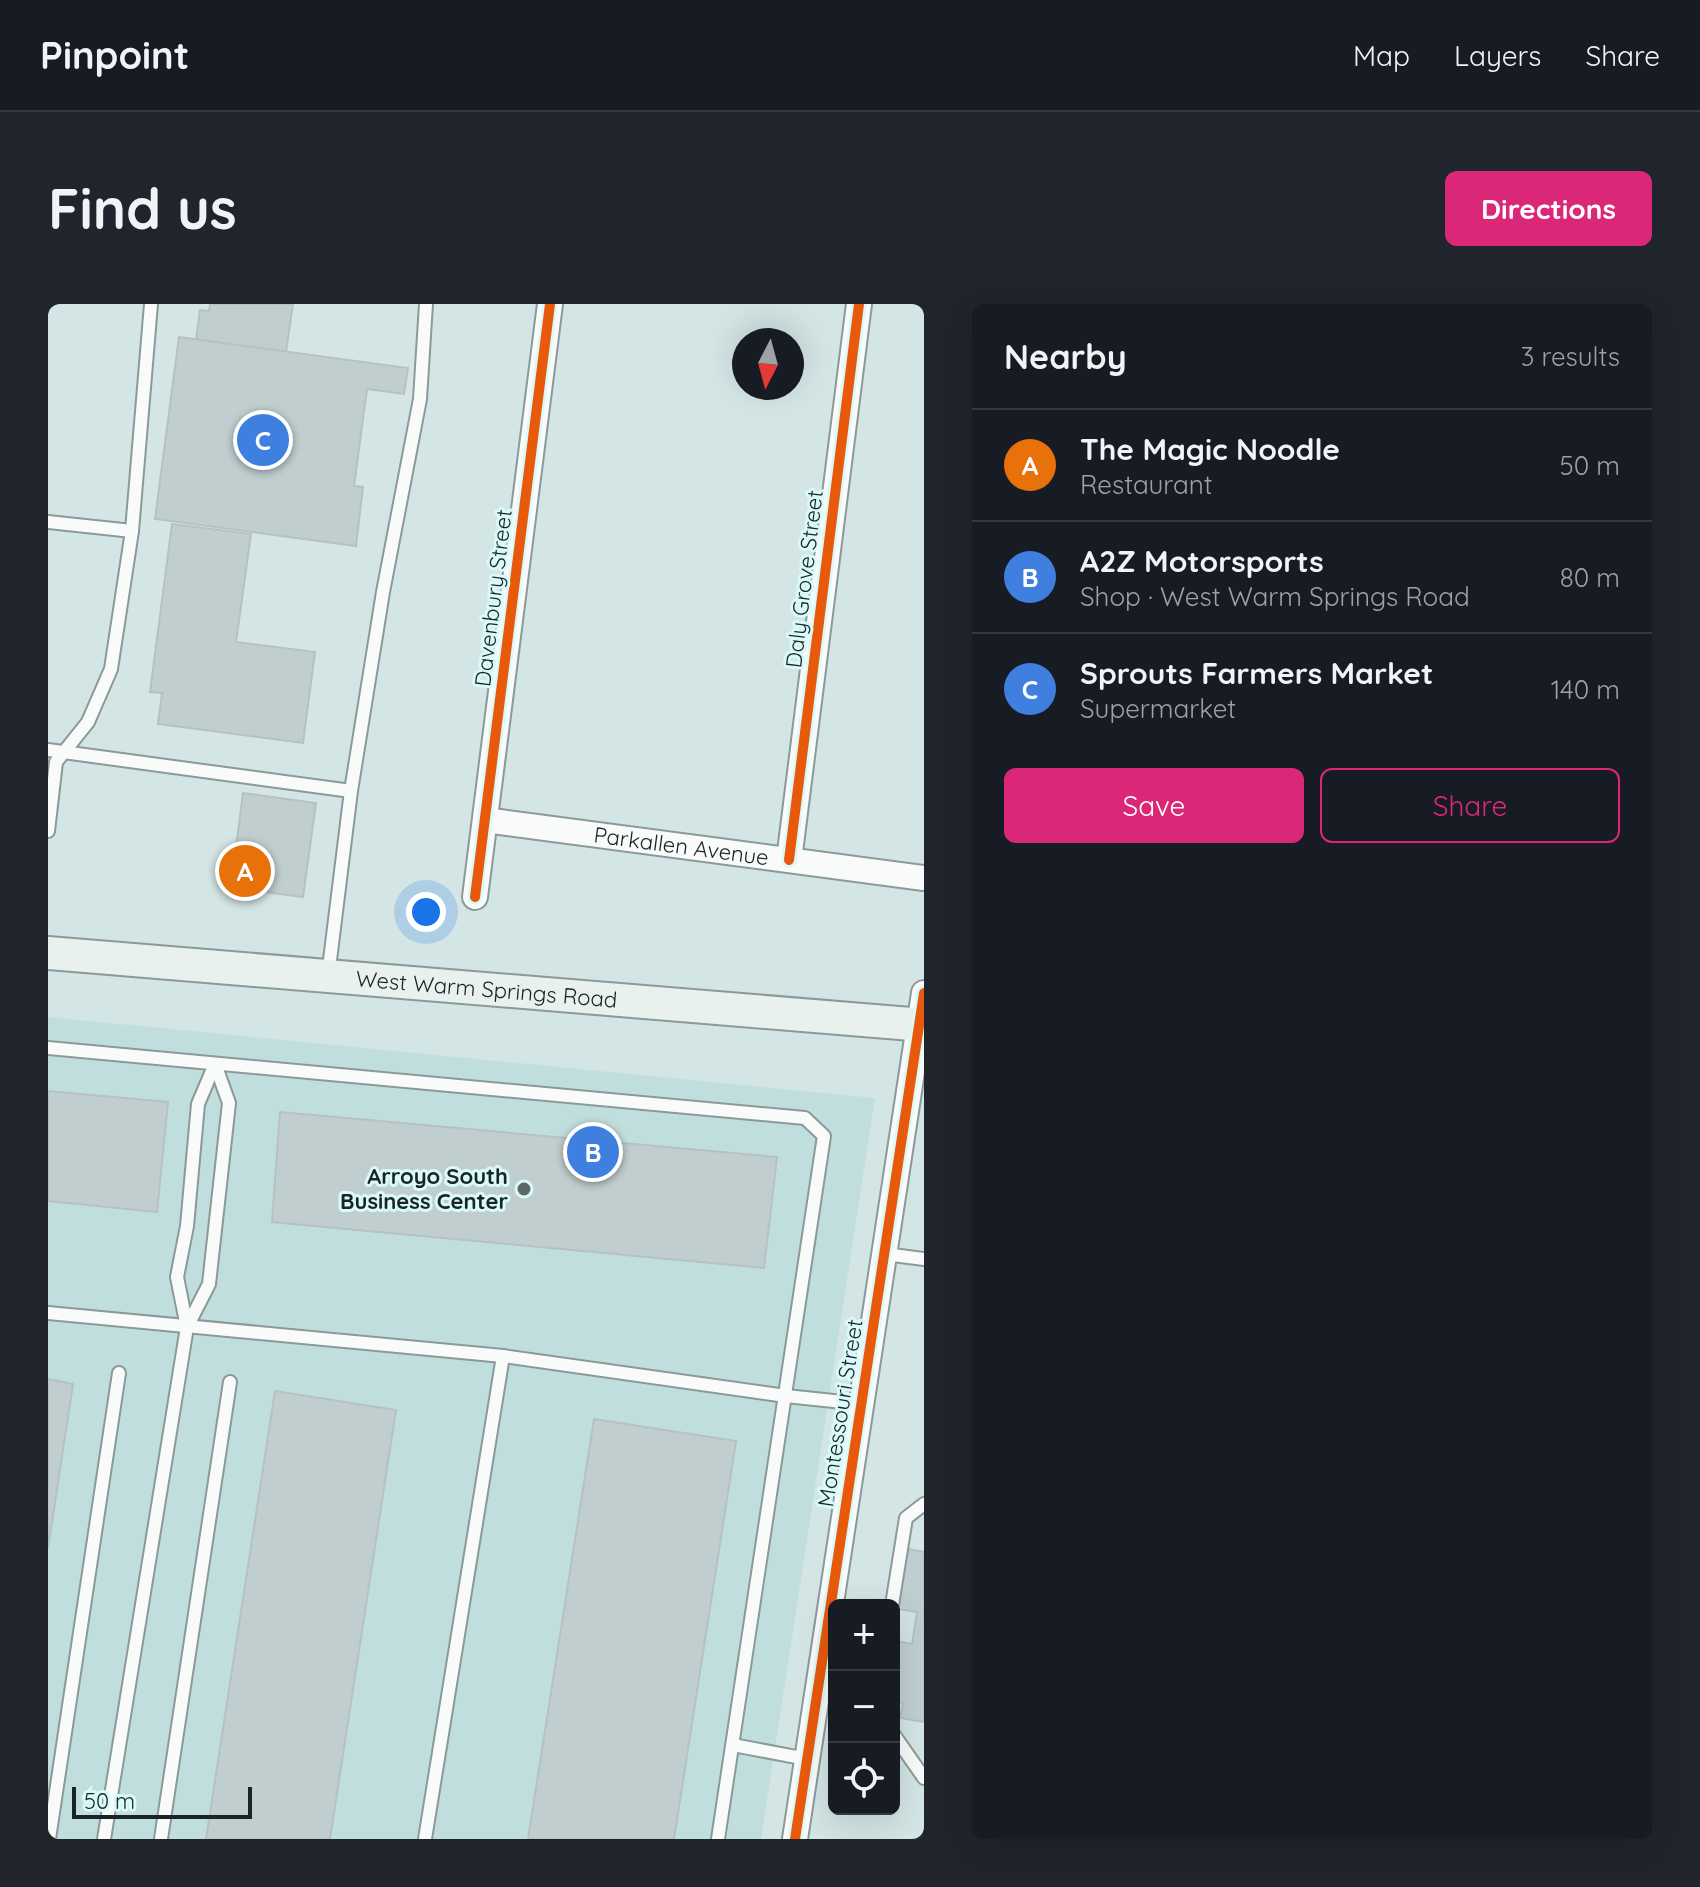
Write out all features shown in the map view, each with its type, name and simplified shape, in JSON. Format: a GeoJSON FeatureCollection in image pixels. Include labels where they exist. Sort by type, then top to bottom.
{"type":"FeatureCollection","features":[{"type":"Feature","properties":{"kind":"main road","name":"West Warm Springs Road"},"geometry":{"type":"LineString","coordinates":[[48,953],[922,1025]]}},
{"type":"Feature","properties":{"kind":"street","name":"Davenbury Street"},"geometry":{"type":"LineString","coordinates":[[475,897],[550,304]]}},
{"type":"Feature","properties":{"kind":"street","name":"Daly Grove Street"},"geometry":{"type":"LineString","coordinates":[[789,860],[859,304]]}},
{"type":"Feature","properties":{"kind":"street","name":"Parkallen Avenue"},"geometry":{"type":"LineString","coordinates":[[485,820],[924,878]]}},
{"type":"Feature","properties":{"kind":"street","name":"Montessouri Street"},"geometry":{"type":"LineString","coordinates":[[795,1839],[922,1025],[924,993]]}},
{"type":"Feature","properties":{"kind":"lane"},"geometry":{"type":"LineString","coordinates":[[48,831],[56,762],[88,722],[111,669],[132,531],[151,304]]}},
{"type":"Feature","properties":{"kind":"lane"},"geometry":{"type":"LineString","coordinates":[[328,976],[351,791],[385,580],[420,399],[426,304]]}},
{"type":"Feature","properties":{"kind":"lane"},"geometry":{"type":"LineString","coordinates":[[48,522],[132,531]]}},
{"type":"Feature","properties":{"kind":"lane"},"geometry":{"type":"LineString","coordinates":[[48,750],[351,791]]}},
{"type":"Feature","properties":{"kind":"lane"},"geometry":{"type":"LineString","coordinates":[[48,1048],[805,1118],[824,1136],[718,1839]]}},
{"type":"Feature","properties":{"kind":"lane"},"geometry":{"type":"LineString","coordinates":[[104,1839],[187,1327],[209,1284],[229,1103],[215,1064]]}},
{"type":"Feature","properties":{"kind":"lane"},"geometry":{"type":"LineString","coordinates":[[187,1327],[177,1277],[187,1226],[198,1104],[215,1064]]}},
{"type":"Feature","properties":{"kind":"lane"},"geometry":{"type":"LineString","coordinates":[[885,1254],[924,1259]]}},
{"type":"Feature","properties":{"kind":"lane"},"geometry":{"type":"LineString","coordinates":[[48,1313],[503,1356],[862,1404]]}},
{"type":"Feature","properties":{"kind":"lane"},"geometry":{"type":"LineString","coordinates":[[425,1839],[503,1356]]}},
{"type":"Feature","properties":{"kind":"lane"},"geometry":{"type":"LineString","coordinates":[[49,1839],[119,1373]]}},
{"type":"Feature","properties":{"kind":"lane"},"geometry":{"type":"LineString","coordinates":[[161,1839],[230,1382]]}},
{"type":"Feature","properties":{"kind":"lane"},"geometry":{"type":"LineString","coordinates":[[893,1599],[906,1518],[924,1504]]}},
{"type":"Feature","properties":{"kind":"lane"},"geometry":{"type":"LineString","coordinates":[[900,1743],[924,1778]]}},
{"type":"Feature","properties":{"kind":"lane"},"geometry":{"type":"LineString","coordinates":[[733,1745],[807,1759]]}},
{"type":"Feature","properties":{"kind":"shaded area"},"geometry":{"type":"Polygon","coordinates":[[[48,1017],[875,1098],[761,1839],[48,1839],[48,1017]]]}},
{"type":"Feature","properties":{"kind":"building"},"geometry":{"type":"Polygon","coordinates":[[[210,304],[293,304],[286,352],[196,340],[200,310],[209,311],[210,304]]]}},
{"type":"Feature","properties":{"kind":"building"},"geometry":{"type":"Polygon","coordinates":[[[179,337],[408,368],[404,394],[367,389],[354,486],[363,487],[356,546],[155,519],[179,337]]]}},
{"type":"Feature","properties":{"kind":"building"},"geometry":{"type":"Polygon","coordinates":[[[172,524],[251,534],[236,642],[315,652],[303,743],[158,724],[162,693],[150,692],[172,524]]]}},
{"type":"Feature","properties":{"kind":"building"},"geometry":{"type":"Polygon","coordinates":[[[243,793],[316,803],[303,897],[231,887],[243,793]]]}},
{"type":"Feature","properties":{"kind":"building"},"geometry":{"type":"Polygon","coordinates":[[[48,1091],[168,1102],[157,1212],[48,1201],[48,1091]]]}},
{"type":"Feature","properties":{"kind":"building","name":"Arroyo South Business Center"},"geometry":{"type":"Polygon","coordinates":[[[280,1112],[777,1157],[764,1268],[272,1222],[280,1112]]]}},
{"type":"Feature","properties":{"kind":"building"},"geometry":{"type":"Polygon","coordinates":[[[48,1379],[73,1384],[48,1548],[48,1379]]]}},
{"type":"Feature","properties":{"kind":"building"},"geometry":{"type":"Polygon","coordinates":[[[275,1391],[396,1410],[330,1839],[206,1839],[275,1391]]]}},
{"type":"Feature","properties":{"kind":"building"},"geometry":{"type":"Polygon","coordinates":[[[594,1419],[736,1441],[674,1839],[528,1839],[594,1419]]]}},
{"type":"Feature","properties":{"kind":"building"},"geometry":{"type":"Polygon","coordinates":[[[908,1549],[924,1552],[924,1722],[900,1718],[903,1703],[900,1702],[900,1642],[912,1644],[917,1612],[900,1609],[908,1549]]]}},
{"type":"Feature","properties":{"kind":"cycle path"},"geometry":{"type":"LineString","coordinates":[[475,897],[550,304]]}},
{"type":"Feature","properties":{"kind":"cycle path"},"geometry":{"type":"LineString","coordinates":[[789,860],[859,304]]}},
{"type":"Feature","properties":{"kind":"cycle path"},"geometry":{"type":"LineString","coordinates":[[795,1839],[924,993]]}},
{"type":"Feature","properties":{"kind":"place","name":"Sprouts Farmers Market"},"geometry":{"type":"Point","coordinates":[263,440]}},
{"type":"Feature","properties":{"kind":"place","name":"The Magic Noodle"},"geometry":{"type":"Point","coordinates":[245,871]}},
{"type":"Feature","properties":{"kind":"place","name":"A2Z Motorsports"},"geometry":{"type":"Point","coordinates":[593,1152]}},
{"type":"Feature","properties":{"kind":"place","name":"Arroyo South Business Center"},"geometry":{"type":"Point","coordinates":[524,1189]}}]}
